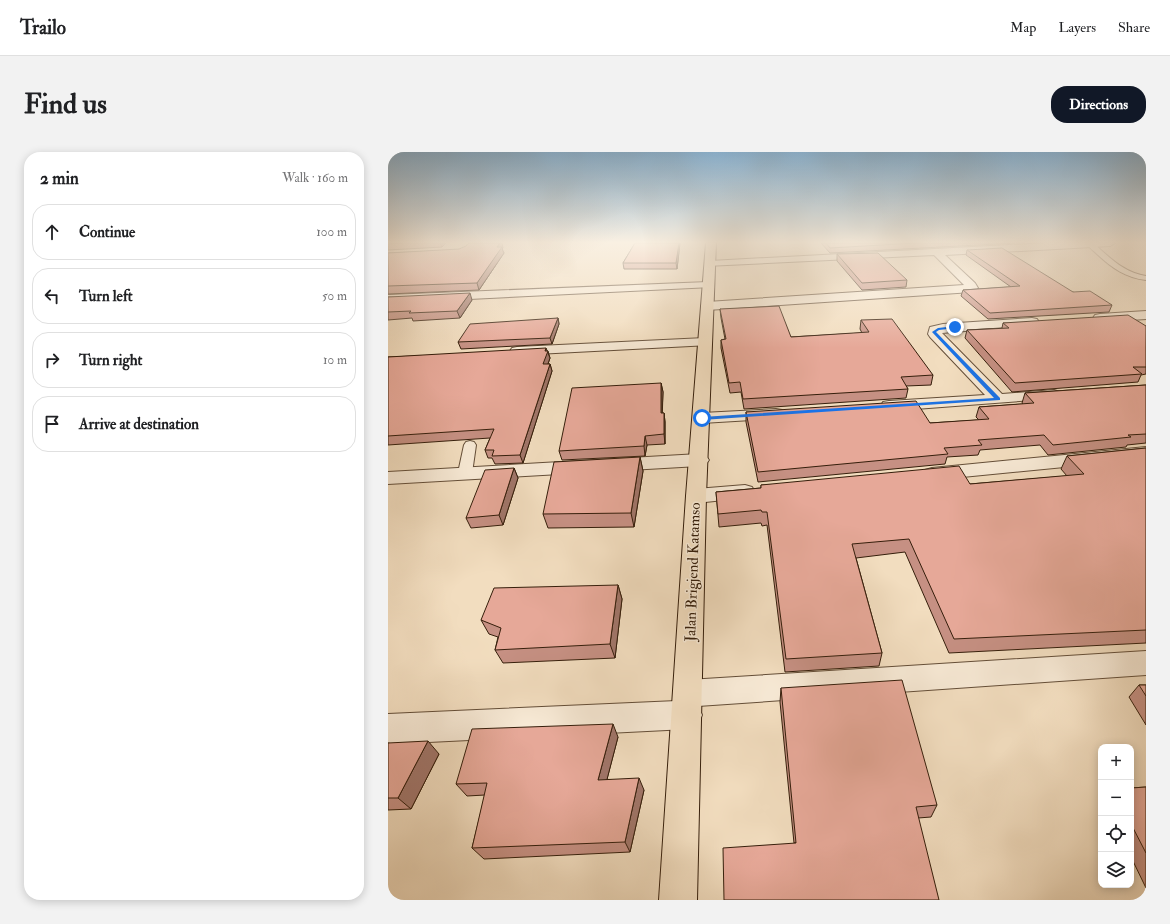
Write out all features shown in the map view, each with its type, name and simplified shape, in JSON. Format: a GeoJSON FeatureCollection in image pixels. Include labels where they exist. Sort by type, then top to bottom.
{"type":"FeatureCollection","features":[{"type":"Feature","properties":{"kind":"highway","name":"Jalan Brigjend Katamso"},"geometry":{"type":"LineString","coordinates":[[678,900],[696,496],[702,418],[709,278]]}},
{"type":"Feature","properties":{"kind":"street"},"geometry":{"type":"LineString","coordinates":[[388,299],[659,278]]}},
{"type":"Feature","properties":{"kind":"street"},"geometry":{"type":"LineString","coordinates":[[782,278],[972,288],[963,278]]}},
{"type":"Feature","properties":{"kind":"street"},"geometry":{"type":"LineString","coordinates":[[1090,318],[1146,315]]}},
{"type":"Feature","properties":{"kind":"street"},"geometry":{"type":"LineString","coordinates":[[998,399],[935,334],[935,330],[943,328],[1042,321]]}},
{"type":"Feature","properties":{"kind":"street"},"geometry":{"type":"LineString","coordinates":[[501,352],[705,342]]}},
{"type":"Feature","properties":{"kind":"street"},"geometry":{"type":"LineString","coordinates":[[873,407],[1068,394]]}},
{"type":"Feature","properties":{"kind":"street"},"geometry":{"type":"LineString","coordinates":[[702,418],[795,412]]}},
{"type":"Feature","properties":{"kind":"street"},"geometry":{"type":"LineString","coordinates":[[917,475],[1146,453]]}},
{"type":"Feature","properties":{"kind":"street"},"geometry":{"type":"LineString","coordinates":[[388,478],[699,460]]}},
{"type":"Feature","properties":{"kind":"street"},"geometry":{"type":"LineString","coordinates":[[696,496],[759,490]]}},
{"type":"Feature","properties":{"kind":"street"},"geometry":{"type":"LineString","coordinates":[[388,729],[1146,664]]}},
{"type":"Feature","properties":{"kind":"lane"},"geometry":{"type":"LineString","coordinates":[[465,473],[470,445]]}},
{"type":"Feature","properties":{"kind":"building"},"geometry":{"type":"Polygon","coordinates":[[[388,278],[481,278],[477,283],[388,286],[388,278]]]}},
{"type":"Feature","properties":{"kind":"building"},"geometry":{"type":"Polygon","coordinates":[[[858,278],[905,278],[907,280],[862,283],[858,278]]]}},
{"type":"Feature","properties":{"kind":"building"},"geometry":{"type":"Polygon","coordinates":[[[1008,278],[1050,278],[1073,292],[1090,291],[1112,305],[990,313],[963,290],[1020,286],[1008,278]]]}},
{"type":"Feature","properties":{"kind":"building"},"geometry":{"type":"Polygon","coordinates":[[[470,293],[457,311],[409,313],[411,311],[388,312],[388,297],[470,293]]]}},
{"type":"Feature","properties":{"kind":"building"},"geometry":{"type":"Polygon","coordinates":[[[779,306],[791,337],[869,332],[861,320],[892,319],[933,375],[901,377],[908,389],[743,399],[740,382],[729,383],[721,340],[726,339],[720,309],[779,306]]]}},
{"type":"Feature","properties":{"kind":"building"},"geometry":{"type":"Polygon","coordinates":[[[1128,315],[1146,326],[1146,367],[1133,367],[1142,374],[1015,383],[967,330],[1009,328],[1003,323],[1128,315]]]}},
{"type":"Feature","properties":{"kind":"building"},"geometry":{"type":"Polygon","coordinates":[[[558,318],[550,338],[458,342],[470,324],[558,318]]]}},
{"type":"Feature","properties":{"kind":"building"},"geometry":{"type":"Polygon","coordinates":[[[546,348],[545,351],[548,351],[543,364],[550,364],[520,455],[492,456],[494,450],[485,450],[494,429],[388,436],[388,357],[546,348]]]}},
{"type":"Feature","properties":{"kind":"building"},"geometry":{"type":"Polygon","coordinates":[[[661,383],[661,413],[664,413],[664,434],[645,436],[644,446],[559,451],[572,388],[661,383]]]}},
{"type":"Feature","properties":{"kind":"building"},"geometry":{"type":"Polygon","coordinates":[[[1146,385],[1146,434],[1128,435],[1131,437],[1053,445],[1044,435],[978,440],[982,445],[944,448],[948,454],[758,472],[746,412],[916,401],[930,423],[989,419],[979,407],[1034,403],[1025,393],[1146,385]]]}},
{"type":"Feature","properties":{"kind":"building"},"geometry":{"type":"Polygon","coordinates":[[[1146,448],[1146,630],[954,639],[909,539],[852,544],[882,653],[786,659],[767,512],[762,512],[761,510],[718,514],[716,492],[761,488],[761,485],[959,466],[970,484],[1084,474],[1067,456],[1146,448]]]}},
{"type":"Feature","properties":{"kind":"building"},"geometry":{"type":"Polygon","coordinates":[[[640,457],[631,513],[543,514],[554,462],[640,457]]]}},
{"type":"Feature","properties":{"kind":"building"},"geometry":{"type":"Polygon","coordinates":[[[514,468],[499,515],[466,518],[485,470],[514,468]]]}},
{"type":"Feature","properties":{"kind":"building"},"geometry":{"type":"Polygon","coordinates":[[[618,585],[610,644],[495,650],[501,628],[481,620],[494,588],[618,585]]]}},
{"type":"Feature","properties":{"kind":"building"},"geometry":{"type":"Polygon","coordinates":[[[902,680],[937,805],[916,807],[939,900],[724,900],[723,848],[796,843],[781,688],[902,680]]]}},
{"type":"Feature","properties":{"kind":"building"},"geometry":{"type":"Polygon","coordinates":[[[1139,685],[1146,685],[1146,696],[1139,685]]]}},
{"type":"Feature","properties":{"kind":"building"},"geometry":{"type":"Polygon","coordinates":[[[613,724],[598,780],[639,778],[625,842],[472,848],[487,783],[456,784],[472,729],[613,724]]]}},
{"type":"Feature","properties":{"kind":"building"},"geometry":{"type":"Polygon","coordinates":[[[428,741],[398,798],[388,798],[388,743],[428,741]]]}},
{"type":"Feature","properties":{"kind":"building"},"geometry":{"type":"Polygon","coordinates":[[[1146,787],[1146,853],[1134,830],[1134,788],[1146,787]]]}},
{"type":"Feature","properties":{"kind":"route"},"geometry":{"type":"LineString","coordinates":[[702,418],[998,399],[934,332],[938,329],[955,327]]}}]}
